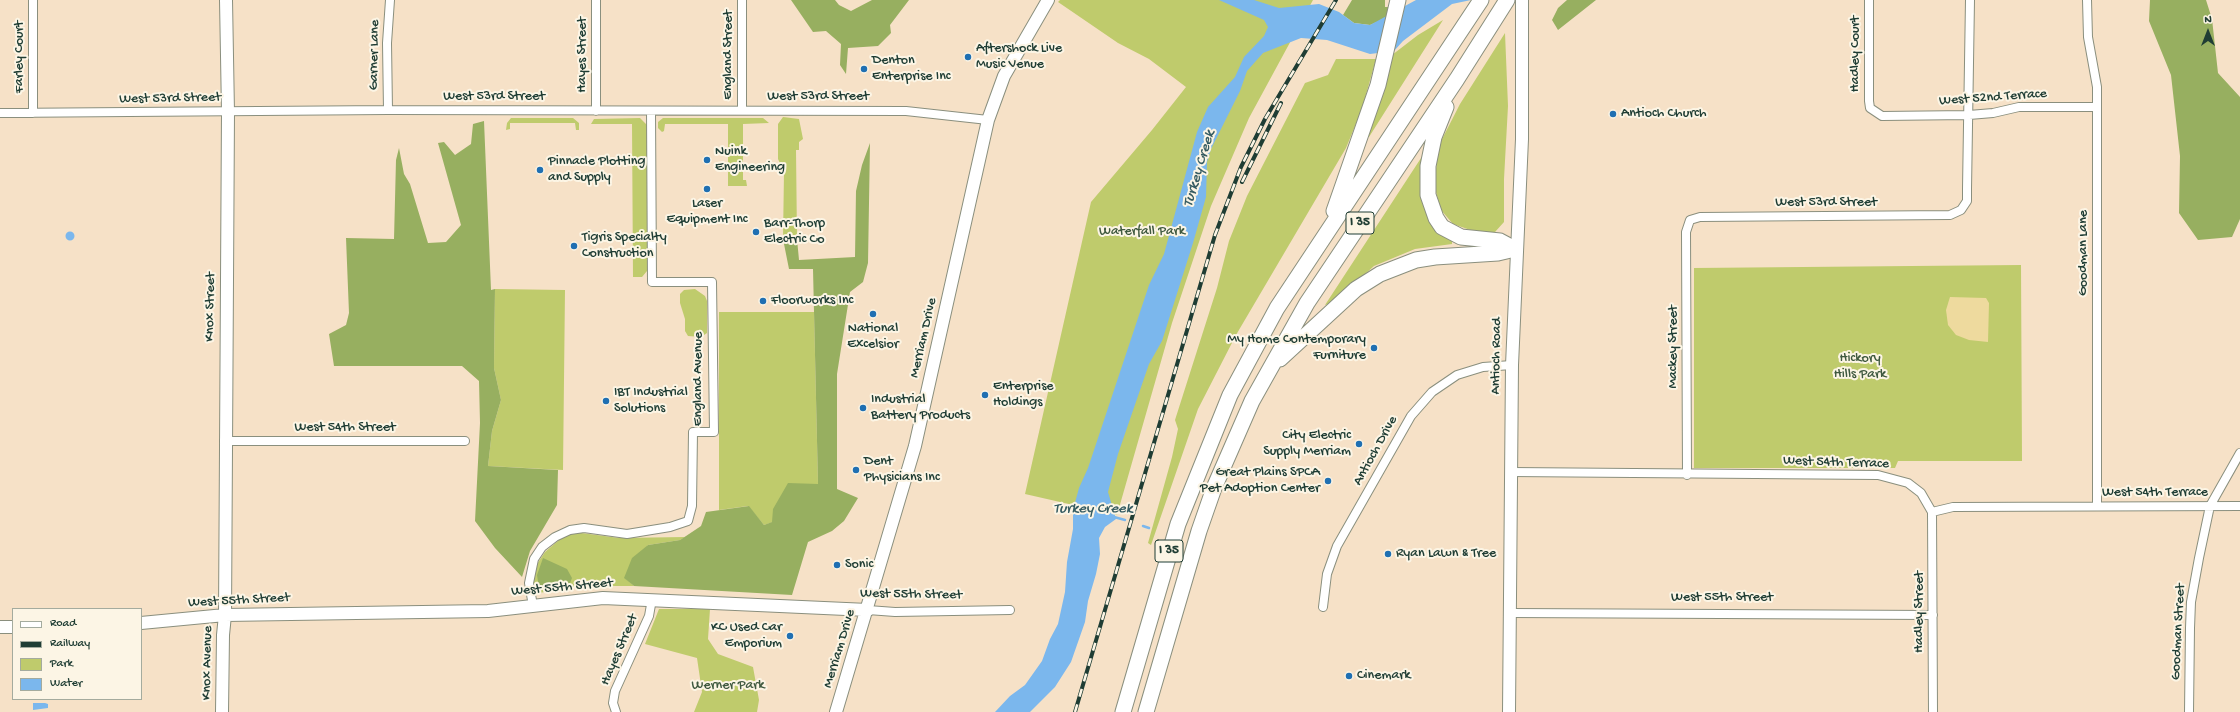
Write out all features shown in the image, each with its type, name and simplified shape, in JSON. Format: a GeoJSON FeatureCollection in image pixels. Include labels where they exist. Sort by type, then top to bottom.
{"type":"FeatureCollection","features":[{"type":"Feature","properties":{"kind":"highway"},"geometry":{"type":"LineString","coordinates":[[1326,233],[1372,105],[1398,0]]}},
{"type":"Feature","properties":{"kind":"highway","name":"I 35"},"geometry":{"type":"LineString","coordinates":[[1122,712],[1178,524],[1219,420],[1266,328],[1326,233],[1481,0]]}},
{"type":"Feature","properties":{"kind":"highway","name":"I 35"},"geometry":{"type":"LineString","coordinates":[[1146,712],[1187,570],[1214,488],[1252,401],[1307,303],[1457,79],[1489,26],[1507,0]]}},
{"type":"Feature","properties":{"kind":"highway"},"geometry":{"type":"LineString","coordinates":[[1457,79],[1434,137],[1430,154],[1427,182],[1430,206],[1442,227],[1461,238],[1500,241],[1516,249]]}},
{"type":"Feature","properties":{"kind":"highway"},"geometry":{"type":"LineString","coordinates":[[1268,371],[1331,310],[1356,289],[1380,274],[1416,260],[1435,257],[1498,253],[1516,249]]}},
{"type":"Feature","properties":{"kind":"main road","name":"Knox Street"},"geometry":{"type":"LineString","coordinates":[[225,615],[224,441],[228,112],[226,0]]}},
{"type":"Feature","properties":{"kind":"main road","name":"Merriam Drive"},"geometry":{"type":"LineString","coordinates":[[836,712],[868,610],[915,446],[988,120],[1004,76],[1048,0]]}},
{"type":"Feature","properties":{"kind":"main road","name":"Antioch Road"},"geometry":{"type":"LineString","coordinates":[[1509,712],[1512,365],[1522,139],[1522,0]]}},
{"type":"Feature","properties":{"kind":"main road","name":"West 55th Street"},"geometry":{"type":"LineString","coordinates":[[142,623],[225,615],[488,611],[603,598],[652,599],[868,610]]}},
{"type":"Feature","properties":{"kind":"main road","name":"Knox Avenue"},"geometry":{"type":"LineString","coordinates":[[222,712],[223,635],[225,615]]}},
{"type":"Feature","properties":{"kind":"main road"},"geometry":{"type":"LineString","coordinates":[[0,627],[12,627]]}},
{"type":"Feature","properties":{"kind":"street","name":"Farley Court"},"geometry":{"type":"LineString","coordinates":[[33,0],[33,113]]}},
{"type":"Feature","properties":{"kind":"street","name":"Garner Lane"},"geometry":{"type":"LineString","coordinates":[[388,110],[387,43],[390,0]]}},
{"type":"Feature","properties":{"kind":"street","name":"Hayes Street"},"geometry":{"type":"LineString","coordinates":[[596,0],[596,111]]}},
{"type":"Feature","properties":{"kind":"street","name":"England Street"},"geometry":{"type":"LineString","coordinates":[[742,0],[742,110]]}},
{"type":"Feature","properties":{"kind":"street","name":"Hadley Court"},"geometry":{"type":"LineString","coordinates":[[1869,0],[1870,108]]}},
{"type":"Feature","properties":{"kind":"street"},"geometry":{"type":"LineString","coordinates":[[1969,115],[1970,0]]}},
{"type":"Feature","properties":{"kind":"street","name":"Goodman Lane"},"geometry":{"type":"LineString","coordinates":[[2087,0],[2088,37],[2097,87],[2097,506]]}},
{"type":"Feature","properties":{"kind":"street","name":"West 52nd Terrace"},"geometry":{"type":"LineString","coordinates":[[1870,108],[1882,116],[1969,115],[1993,113],[2019,107],[2096,107]]}},
{"type":"Feature","properties":{"kind":"street","name":"West 53rd Street"},"geometry":{"type":"LineString","coordinates":[[0,113],[388,110],[906,111],[988,120]]}},
{"type":"Feature","properties":{"kind":"street","name":"England Avenue"},"geometry":{"type":"LineString","coordinates":[[533,606],[530,583],[534,559],[542,547],[555,537],[570,530],[584,528],[626,534],[670,527],[688,521],[692,506],[693,432],[714,432],[712,282],[652,282],[651,111]]}},
{"type":"Feature","properties":{"kind":"street","name":"West 53rd Street"},"geometry":{"type":"LineString","coordinates":[[1690,220],[1700,217],[1950,215],[1961,210],[1967,201],[1969,115]]}},
{"type":"Feature","properties":{"kind":"street","name":"Mackey Street"},"geometry":{"type":"LineString","coordinates":[[1687,475],[1686,232],[1690,220]]}},
{"type":"Feature","properties":{"kind":"street","name":"Antioch Drive"},"geometry":{"type":"LineString","coordinates":[[1323,607],[1327,574],[1337,546],[1414,412],[1432,392],[1457,375],[1483,367],[1512,365]]}},
{"type":"Feature","properties":{"kind":"street","name":"West 54th Street"},"geometry":{"type":"LineString","coordinates":[[224,441],[465,441]]}},
{"type":"Feature","properties":{"kind":"street","name":"Goodman Street"},"geometry":{"type":"LineString","coordinates":[[2189,712],[2191,602],[2210,506],[2240,453]]}},
{"type":"Feature","properties":{"kind":"street","name":"West 54th Terrace"},"geometry":{"type":"LineString","coordinates":[[1511,472],[1687,475],[1878,475],[1908,483],[1921,493],[1932,512],[1953,507],[2240,506]]}},
{"type":"Feature","properties":{"kind":"street","name":"Hadley Street"},"geometry":{"type":"LineString","coordinates":[[1932,512],[1934,712]]}},
{"type":"Feature","properties":{"kind":"street","name":"Hayes Street"},"geometry":{"type":"LineString","coordinates":[[616,712],[613,703],[614,692],[646,623],[652,599]]}},
{"type":"Feature","properties":{"kind":"street","name":"West 55th Street"},"geometry":{"type":"LineString","coordinates":[[868,610],[895,612],[1010,610]]}},
{"type":"Feature","properties":{"kind":"street","name":"West 55th Street"},"geometry":{"type":"LineString","coordinates":[[1511,612],[1932,615]]}},
{"type":"Feature","properties":{"kind":"green space"},"geometry":{"type":"Polygon","coordinates":[[[791,0],[835,0],[839,5],[851,11],[872,0],[909,0],[890,25],[891,33],[878,46],[848,48],[846,74],[840,65],[841,44],[826,31],[813,32],[791,0]]]}},
{"type":"Feature","properties":{"kind":"green space","name":"Waterfall Park"},"geometry":{"type":"Polygon","coordinates":[[[1060,0],[1313,0],[1249,118],[1211,206],[1172,323],[1117,515],[1025,494],[1091,202],[1186,87],[1149,59],[1118,43],[1058,2],[1060,0]]]}},
{"type":"Feature","properties":{"kind":"green space"},"geometry":{"type":"Polygon","coordinates":[[[1352,0],[1385,0],[1385,7],[1389,7],[1386,18],[1370,25],[1354,23],[1343,15],[1352,0]]]}},
{"type":"Feature","properties":{"kind":"green space"},"geometry":{"type":"Polygon","coordinates":[[[1567,0],[1596,0],[1558,30],[1552,20],[1558,8],[1567,0]]]}},
{"type":"Feature","properties":{"kind":"green space"},"geometry":{"type":"Polygon","coordinates":[[[2150,0],[2206,0],[2212,19],[2218,73],[2240,97],[2240,219],[2232,237],[2198,240],[2179,213],[2180,156],[2171,75],[2149,21],[2150,0]]]}},
{"type":"Feature","properties":{"kind":"green space"},"geometry":{"type":"Polygon","coordinates":[[[1443,20],[1369,137],[1366,135],[1384,90],[1392,55],[1418,35],[1443,20]]]}},
{"type":"Feature","properties":{"kind":"green space"},"geometry":{"type":"Polygon","coordinates":[[[1505,33],[1508,106],[1504,179],[1504,222],[1495,232],[1479,233],[1453,224],[1441,210],[1434,185],[1439,145],[1460,104],[1505,33]]]}},
{"type":"Feature","properties":{"kind":"green space"},"geometry":{"type":"Polygon","coordinates":[[[1336,59],[1376,59],[1362,109],[1346,148],[1236,335],[1198,409],[1151,545],[1148,543],[1172,457],[1178,429],[1175,420],[1217,288],[1229,241],[1247,196],[1305,83],[1328,75],[1336,59]]]}},
{"type":"Feature","properties":{"kind":"green space"},"geometry":{"type":"Polygon","coordinates":[[[783,117],[799,119],[803,139],[799,142],[799,150],[796,150],[797,239],[783,239],[784,172],[778,159],[778,124],[783,117]]]}},
{"type":"Feature","properties":{"kind":"green space"},"geometry":{"type":"Polygon","coordinates":[[[511,118],[573,118],[579,123],[579,130],[576,130],[575,123],[510,123],[510,129],[506,130],[507,123],[511,118]]]}},
{"type":"Feature","properties":{"kind":"green space"},"geometry":{"type":"Polygon","coordinates":[[[640,118],[647,125],[647,271],[642,277],[633,277],[632,124],[591,124],[594,119],[640,118]]]}},
{"type":"Feature","properties":{"kind":"green space"},"geometry":{"type":"Polygon","coordinates":[[[663,118],[763,118],[769,123],[743,124],[743,180],[746,180],[747,186],[728,186],[728,124],[665,124],[664,131],[662,132],[658,128],[658,122],[663,118]]]}},
{"type":"Feature","properties":{"kind":"green space"},"geometry":{"type":"Polygon","coordinates":[[[484,121],[491,290],[495,289],[494,368],[501,400],[492,431],[488,466],[558,470],[557,505],[530,551],[522,577],[495,548],[475,521],[480,423],[479,381],[462,366],[334,366],[329,334],[346,325],[349,313],[346,238],[394,239],[396,160],[399,148],[404,174],[410,184],[428,243],[446,242],[461,225],[438,143],[444,142],[455,155],[471,144],[473,124],[484,121]]]}},
{"type":"Feature","properties":{"kind":"green space"},"geometry":{"type":"Polygon","coordinates":[[[870,143],[868,263],[863,282],[850,292],[837,374],[837,489],[858,498],[844,521],[832,531],[808,542],[792,595],[634,586],[624,578],[632,558],[648,545],[680,540],[701,526],[706,512],[749,506],[764,525],[772,522],[773,509],[788,483],[818,484],[813,269],[789,269],[783,239],[797,239],[799,260],[855,257],[856,191],[862,165],[870,143]]]}},
{"type":"Feature","properties":{"kind":"green space"},"geometry":{"type":"Polygon","coordinates":[[[1423,155],[1421,184],[1423,204],[1438,232],[1452,239],[1452,244],[1415,249],[1374,266],[1333,303],[1325,305],[1423,155]]]}},
{"type":"Feature","properties":{"kind":"green space","name":"Hickory Hills Park"},"geometry":{"type":"Polygon","coordinates":[[[2021,265],[2022,461],[1898,461],[1895,468],[1694,468],[1694,268],[2021,265]]]}},
{"type":"Feature","properties":{"kind":"green space"},"geometry":{"type":"Polygon","coordinates":[[[495,289],[565,290],[563,470],[488,466],[492,431],[501,400],[494,368],[495,289]]]}},
{"type":"Feature","properties":{"kind":"green space"},"geometry":{"type":"Polygon","coordinates":[[[695,289],[705,296],[707,301],[707,333],[701,337],[688,336],[685,331],[685,319],[680,303],[680,294],[684,290],[695,289]]]}},
{"type":"Feature","properties":{"kind":"green space"},"geometry":{"type":"Polygon","coordinates":[[[719,312],[814,312],[818,484],[773,522],[764,525],[748,506],[719,510],[719,312]]]}},
{"type":"Feature","properties":{"kind":"green space"},"geometry":{"type":"Polygon","coordinates":[[[574,532],[619,538],[685,537],[680,540],[648,545],[625,578],[634,586],[579,586],[539,593],[536,592],[533,580],[537,564],[545,552],[559,540],[574,532]]]}},
{"type":"Feature","properties":{"kind":"green space"},"geometry":{"type":"Polygon","coordinates":[[[543,558],[567,569],[572,578],[568,588],[545,590],[539,588],[537,575],[543,558]]]}},
{"type":"Feature","properties":{"kind":"green space","name":"Werner Park"},"geometry":{"type":"Polygon","coordinates":[[[659,609],[710,609],[708,639],[718,654],[753,667],[759,700],[757,712],[694,712],[702,692],[697,658],[645,644],[659,609]]]}},
{"type":"Feature","properties":{"kind":"sand"},"geometry":{"type":"Polygon","coordinates":[[[1950,297],[1986,298],[1989,303],[1988,342],[1969,340],[1956,335],[1948,325],[1946,310],[1950,297]]]}},
{"type":"Feature","properties":{"kind":"water","name":"Turkey Creek"},"geometry":{"type":"Polygon","coordinates":[[[1219,0],[1254,0],[1279,8],[1319,4],[1339,12],[1354,23],[1370,25],[1416,0],[1471,0],[1452,4],[1403,41],[1394,51],[1370,54],[1327,40],[1301,38],[1263,53],[1247,71],[1240,91],[1211,149],[1207,162],[1206,197],[1193,243],[1162,341],[1149,364],[1118,454],[1108,492],[1116,519],[1105,527],[1099,538],[1100,554],[1096,574],[1088,601],[1085,622],[1071,662],[1055,687],[1030,712],[995,712],[1010,696],[1025,685],[1042,661],[1050,639],[1058,624],[1065,592],[1067,562],[1073,529],[1073,510],[1079,488],[1088,468],[1149,285],[1164,254],[1197,132],[1208,107],[1235,77],[1244,57],[1264,36],[1268,27],[1264,20],[1219,0]]]}},
{"type":"Feature","properties":{"kind":"water"},"geometry":{"type":"Polygon","coordinates":[[[70,231],[75,236],[70,241],[65,236],[70,231]]]}},
{"type":"Feature","properties":{"kind":"water"},"geometry":{"type":"Polygon","coordinates":[[[33,703],[48,704],[48,708],[33,710],[33,703]]]}},
{"type":"Feature","properties":{"kind":"waterway"},"geometry":{"type":"LineString","coordinates":[[1114,517],[1125,520]]}},
{"type":"Feature","properties":{"kind":"waterway"},"geometry":{"type":"LineString","coordinates":[[1143,526],[1149,528]]}},
{"type":"Feature","properties":{"kind":"railway"},"geometry":{"type":"LineString","coordinates":[[1075,712],[1215,235],[1241,167],[1265,119],[1336,0]]}},
{"type":"Feature","properties":{"kind":"railway"},"geometry":{"type":"LineString","coordinates":[[1242,182],[1281,103]]}},
{"type":"Feature","properties":{"kind":"place","name":"Aftershock Live Music Venue"},"geometry":{"type":"Point","coordinates":[968,57]}},
{"type":"Feature","properties":{"kind":"place","name":"Denton Enterprise Inc"},"geometry":{"type":"Point","coordinates":[864,69]}},
{"type":"Feature","properties":{"kind":"place","name":"Antioch Church"},"geometry":{"type":"Point","coordinates":[1613,114]}},
{"type":"Feature","properties":{"kind":"place","name":"Nuink Engineering"},"geometry":{"type":"Point","coordinates":[707,160]}},
{"type":"Feature","properties":{"kind":"place","name":"Pinnacle Plotting and Supply"},"geometry":{"type":"Point","coordinates":[540,170]}},
{"type":"Feature","properties":{"kind":"place","name":"Laser Equipment Inc"},"geometry":{"type":"Point","coordinates":[707,189]}},
{"type":"Feature","properties":{"kind":"place","name":"Barr-Thorp Electric Co"},"geometry":{"type":"Point","coordinates":[756,232]}},
{"type":"Feature","properties":{"kind":"place","name":"Tigris Specialty Construction"},"geometry":{"type":"Point","coordinates":[574,246]}},
{"type":"Feature","properties":{"kind":"place","name":"Floorworks Inc"},"geometry":{"type":"Point","coordinates":[763,301]}},
{"type":"Feature","properties":{"kind":"place","name":"National Excelsior"},"geometry":{"type":"Point","coordinates":[873,314]}},
{"type":"Feature","properties":{"kind":"place","name":"My Home Contemporary Furniture"},"geometry":{"type":"Point","coordinates":[1374,348]}},
{"type":"Feature","properties":{"kind":"place","name":"Enterprise Holdings"},"geometry":{"type":"Point","coordinates":[985,395]}},
{"type":"Feature","properties":{"kind":"place","name":"IBT Industrial Solutions"},"geometry":{"type":"Point","coordinates":[606,401]}},
{"type":"Feature","properties":{"kind":"place","name":"Industrial Battery Products"},"geometry":{"type":"Point","coordinates":[863,408]}},
{"type":"Feature","properties":{"kind":"place","name":"City Electric Supply Merriam"},"geometry":{"type":"Point","coordinates":[1359,444]}},
{"type":"Feature","properties":{"kind":"place","name":"Dent Physicians Inc"},"geometry":{"type":"Point","coordinates":[856,470]}},
{"type":"Feature","properties":{"kind":"place","name":"Great Plains SPCA Pet Adoption Center"},"geometry":{"type":"Point","coordinates":[1328,481]}},
{"type":"Feature","properties":{"kind":"place","name":"Ryan Lawn & Tree"},"geometry":{"type":"Point","coordinates":[1388,554]}},
{"type":"Feature","properties":{"kind":"place","name":"Sonic"},"geometry":{"type":"Point","coordinates":[837,565]}},
{"type":"Feature","properties":{"kind":"place","name":"KC Used Car Emporium"},"geometry":{"type":"Point","coordinates":[790,636]}},
{"type":"Feature","properties":{"kind":"place","name":"Cinemark"},"geometry":{"type":"Point","coordinates":[1349,676]}}]}
